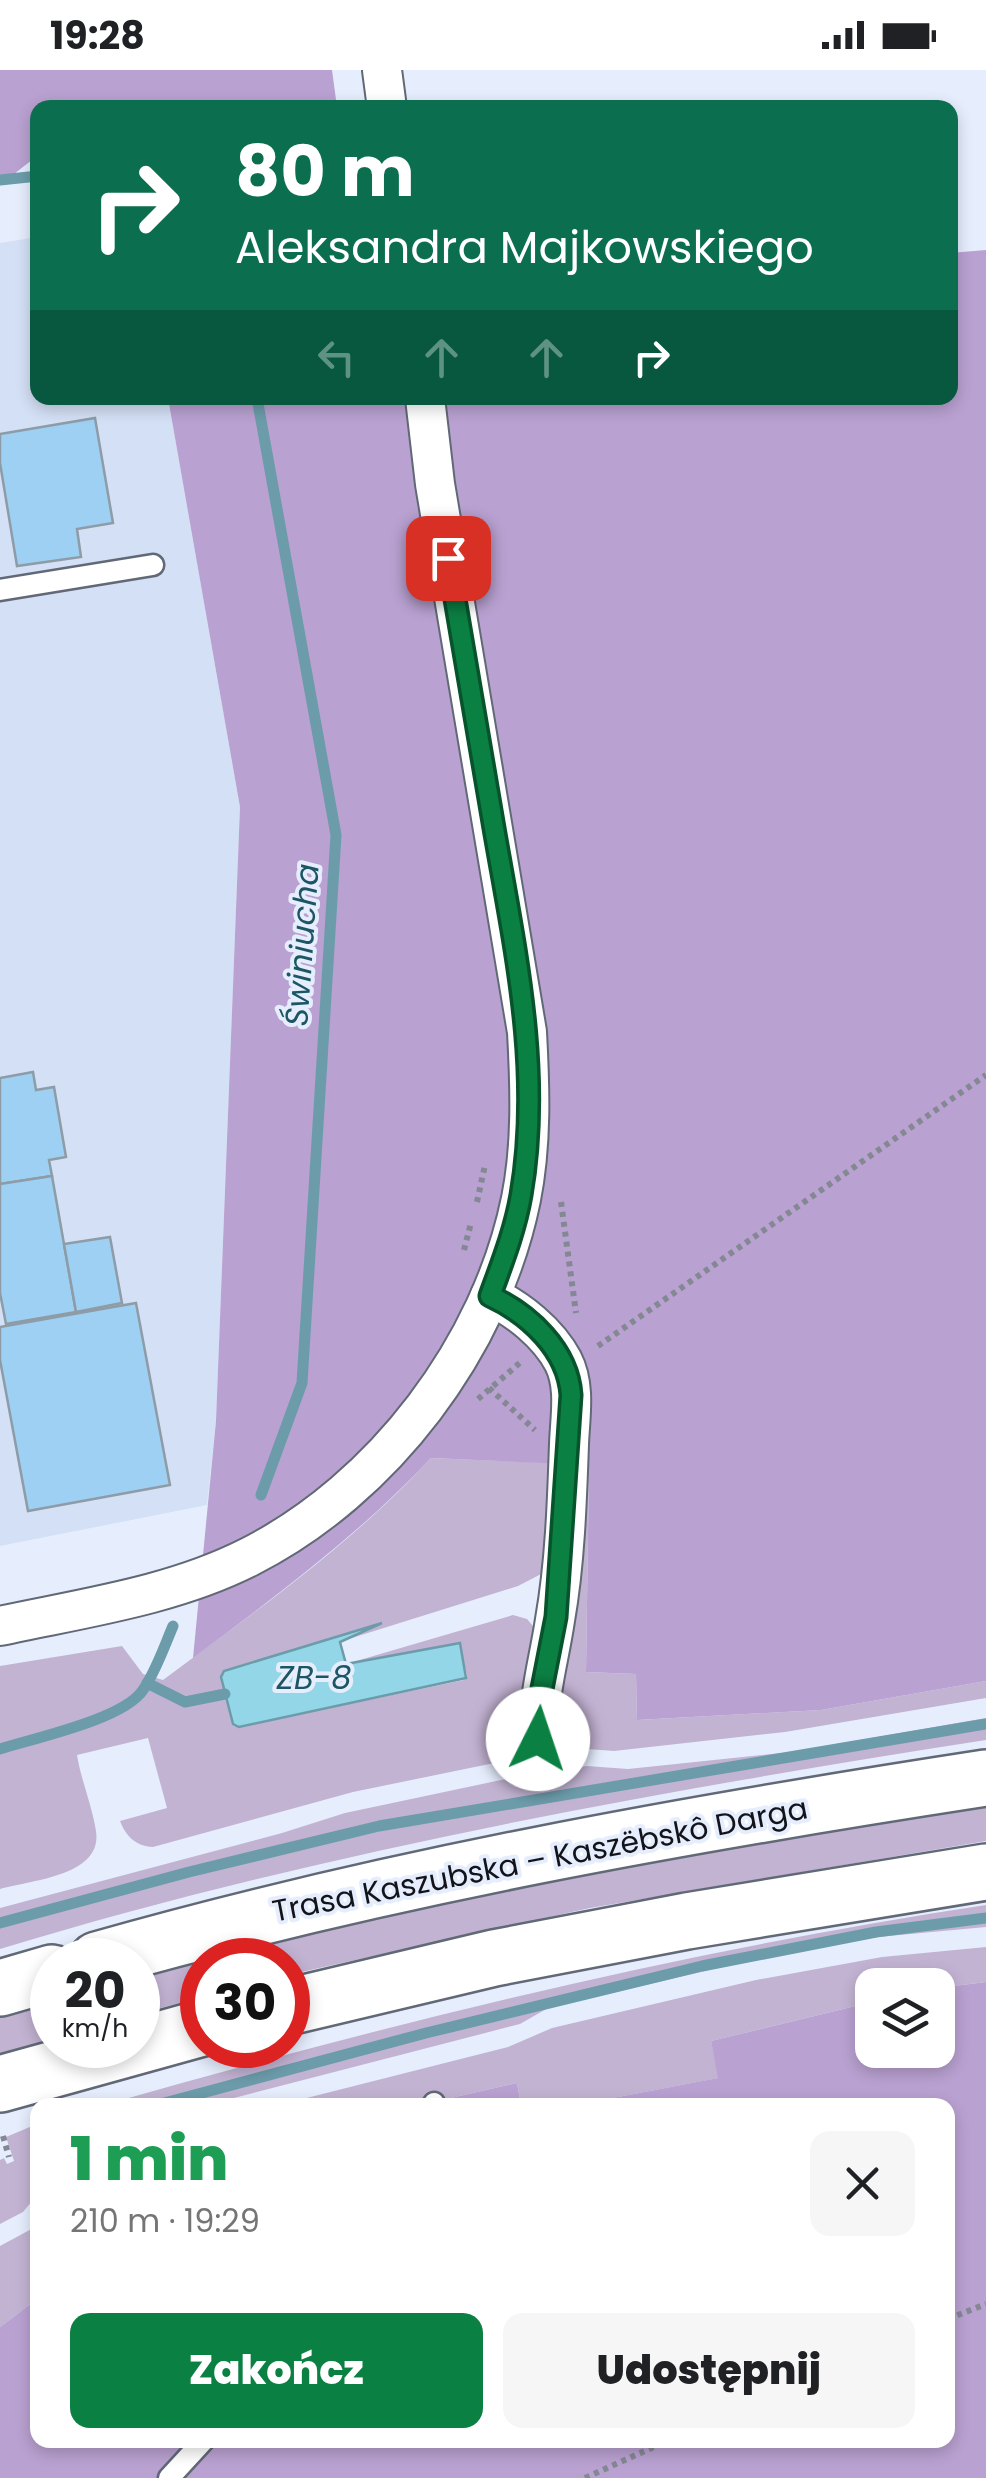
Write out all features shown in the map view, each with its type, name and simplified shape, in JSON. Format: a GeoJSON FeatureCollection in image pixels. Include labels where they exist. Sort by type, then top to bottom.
{"type":"FeatureCollection","features":[{"type":"Feature","properties":{"kind":"highway","name":"Trasa Kaszubska – Kaszëbskô Darga"},"geometry":{"type":"LineString","coordinates":[[160,1942],[474,1867],[671,1829],[986,1778]]}},
{"type":"Feature","properties":{"kind":"highway"},"geometry":{"type":"LineString","coordinates":[[310,2002],[533,1951],[687,1921],[986,1872]]}},
{"type":"Feature","properties":{"kind":"highway"},"geometry":{"type":"LineString","coordinates":[[0,1988],[30,1979]]}},
{"type":"Feature","properties":{"kind":"highway"},"geometry":{"type":"LineString","coordinates":[[31,2098],[180,2037]]}},
{"type":"Feature","properties":{"kind":"highway"},"geometry":{"type":"LineString","coordinates":[[2,2110],[30,2099]]}},
{"type":"Feature","properties":{"kind":"street"},"geometry":{"type":"LineString","coordinates":[[382,70],[386,100]]}},
{"type":"Feature","properties":{"kind":"street"},"geometry":{"type":"LineString","coordinates":[[0,1626],[191,1581],[248,1558],[303,1525],[338,1498],[402,1431],[456,1362],[490,1296],[506,1252],[521,1199],[530,1090],[527,1032],[435,484],[426,405]]}},
{"type":"Feature","properties":{"kind":"street"},"geometry":{"type":"LineString","coordinates":[[490,1296],[507,1304],[548,1339],[570,1380],[569,1462],[556,1617],[537,1717],[542,1764]]}},
{"type":"Feature","properties":{"kind":"lane"},"geometry":{"type":"LineString","coordinates":[[0,590],[153,564]]}},
{"type":"Feature","properties":{"kind":"lane"},"geometry":{"type":"LineString","coordinates":[[169,2478],[197,2448]]}},
{"type":"Feature","properties":{"kind":"path"},"geometry":{"type":"LineString","coordinates":[[598,1346],[986,1075]]}},
{"type":"Feature","properties":{"kind":"path"},"geometry":{"type":"LineString","coordinates":[[460,1263],[487,1155]]}},
{"type":"Feature","properties":{"kind":"path"},"geometry":{"type":"LineString","coordinates":[[475,1401],[576,1313],[560,1189]]}},
{"type":"Feature","properties":{"kind":"path"},"geometry":{"type":"LineString","coordinates":[[456,1362],[569,1462]]}},
{"type":"Feature","properties":{"kind":"path"},"geometry":{"type":"LineString","coordinates":[[2,2110],[10,2157]]}},
{"type":"Feature","properties":{"kind":"path"},"geometry":{"type":"LineString","coordinates":[[955,2316],[986,2304]]}},
{"type":"Feature","properties":{"kind":"path"},"geometry":{"type":"LineString","coordinates":[[585,2478],[651,2448]]}},
{"type":"Feature","properties":{"kind":"shaded area"},"geometry":{"type":"Polygon","coordinates":[[[0,70],[332,70],[336,100],[30,100],[30,161],[0,185],[0,70]]]}},
{"type":"Feature","properties":{"kind":"shaded area"},"geometry":{"type":"Polygon","coordinates":[[[30,238],[30,405],[169,405],[240,807],[216,1421],[207,1505],[0,1546],[0,243],[30,238]]]}},
{"type":"Feature","properties":{"kind":"shaded area"},"geometry":{"type":"Polygon","coordinates":[[[986,250],[986,1681],[821,1710],[637,1720],[636,1674],[586,1672],[589,1465],[431,1458],[346,1538],[193,1658],[216,1421],[240,807],[169,405],[958,405],[958,252],[986,250]]]}},
{"type":"Feature","properties":{"kind":"shaded area"},"geometry":{"type":"Polygon","coordinates":[[[431,1458],[557,1463],[545,1572],[518,1586],[339,1642],[370,1627],[225,1671],[221,1677],[232,1723],[239,1727],[464,1680],[467,1676],[460,1644],[346,1664],[513,1615],[527,1619],[538,1632],[522,1751],[509,1760],[353,1792],[153,1847],[132,1839],[120,1821],[167,1808],[148,1738],[77,1755],[96,1831],[95,1846],[88,1858],[62,1874],[0,1889],[0,1666],[122,1646],[143,1674],[163,1680],[336,1548],[431,1458]]]}},
{"type":"Feature","properties":{"kind":"shaded area"},"geometry":{"type":"Polygon","coordinates":[[[577,1464],[589,1464],[586,1672],[636,1674],[637,1720],[821,1710],[986,1681],[986,1698],[785,1732],[614,1751],[560,1747],[553,1741],[577,1464]]]}},
{"type":"Feature","properties":{"kind":"shaded area"},"geometry":{"type":"Polygon","coordinates":[[[986,1718],[986,1740],[490,1827],[244,1882],[0,1949],[0,1908],[345,1813],[587,1766],[628,1769],[791,1752],[986,1718]]]}},
{"type":"Feature","properties":{"kind":"shaded area"},"geometry":{"type":"Polygon","coordinates":[[[986,1804],[986,1841],[590,1908],[310,1970],[310,1938],[289,1938],[582,1872],[986,1804]]]}},
{"type":"Feature","properties":{"kind":"shaded area"},"geometry":{"type":"Polygon","coordinates":[[[986,1905],[986,1927],[878,1937],[756,1959],[548,2008],[520,2024],[234,2098],[130,2098],[239,2068],[310,2068],[310,2049],[323,2045],[542,1991],[763,1944],[986,1905]]]}},
{"type":"Feature","properties":{"kind":"shaded area"},"geometry":{"type":"Polygon","coordinates":[[[986,1947],[986,1982],[955,1986],[955,1968],[855,1968],[855,2006],[711,2041],[719,2078],[613,2098],[520,2098],[517,2083],[451,2098],[307,2098],[508,2047],[552,2028],[756,1980],[882,1957],[986,1947]]]}},
{"type":"Feature","properties":{"kind":"shaded area"},"geometry":{"type":"Polygon","coordinates":[[[180,1965],[180,2003],[160,2008],[160,1970],[180,1965]]]}},
{"type":"Feature","properties":{"kind":"shaded area"},"geometry":{"type":"Polygon","coordinates":[[[986,1982],[986,2478],[0,2478],[0,2327],[30,2304],[30,2448],[955,2448],[955,2098],[613,2098],[718,2078],[711,2041],[855,2006],[855,2068],[955,2068],[955,1986],[986,1982]]]}},
{"type":"Feature","properties":{"kind":"shaded area"},"geometry":{"type":"Polygon","coordinates":[[[30,2007],[30,2045],[0,2054],[0,2016],[30,2007]]]}},
{"type":"Feature","properties":{"kind":"shaded area"},"geometry":{"type":"Polygon","coordinates":[[[517,2083],[520,2098],[451,2098],[517,2083]]]}},
{"type":"Feature","properties":{"kind":"shaded area"},"geometry":{"type":"Polygon","coordinates":[[[30,2127],[30,2204],[23,2212],[0,2224],[0,2160],[4,2158],[7,2164],[14,2161],[6,2137],[30,2127]]]}},
{"type":"Feature","properties":{"kind":"shaded area"},"geometry":{"type":"Polygon","coordinates":[[[30,2230],[30,2304],[0,2327],[0,2246],[30,2230]]]}},
{"type":"Feature","properties":{"kind":"water","name":"ZB-8"},"geometry":{"type":"Polygon","coordinates":[[[382,1623],[340,1642],[346,1664],[460,1643],[466,1678],[239,1727],[233,1724],[221,1677],[224,1671],[382,1623]]]}},
{"type":"Feature","properties":{"kind":"building"},"geometry":{"type":"Polygon","coordinates":[[[95,418],[113,523],[77,529],[81,557],[17,566],[0,463],[0,434],[95,418]]]}},
{"type":"Feature","properties":{"kind":"building"},"geometry":{"type":"Polygon","coordinates":[[[33,1072],[36,1090],[54,1087],[66,1157],[49,1160],[52,1176],[0,1184],[0,1078],[33,1072]]]}},
{"type":"Feature","properties":{"kind":"building"},"geometry":{"type":"Polygon","coordinates":[[[52,1176],[76,1312],[6,1324],[0,1293],[0,1184],[52,1176]]]}},
{"type":"Feature","properties":{"kind":"building"},"geometry":{"type":"Polygon","coordinates":[[[110,1237],[122,1303],[76,1312],[64,1244],[110,1237]]]}},
{"type":"Feature","properties":{"kind":"building"},"geometry":{"type":"Polygon","coordinates":[[[136,1303],[170,1485],[28,1511],[0,1360],[0,1327],[136,1303]]]}},
{"type":"Feature","properties":{"kind":"waterway","name":"Świniucha"},"geometry":{"type":"LineString","coordinates":[[0,180],[30,177]]}},
{"type":"Feature","properties":{"kind":"waterway","name":"Świniucha"},"geometry":{"type":"LineString","coordinates":[[258,405],[336,835],[302,1383],[261,1495]]}},
{"type":"Feature","properties":{"kind":"waterway","name":"Świniucha"},"geometry":{"type":"LineString","coordinates":[[0,1749],[99,1719],[133,1700],[152,1675],[173,1626]]}},
{"type":"Feature","properties":{"kind":"waterway"},"geometry":{"type":"LineString","coordinates":[[147,1683],[185,1702],[225,1694]]}},
{"type":"Feature","properties":{"kind":"waterway"},"geometry":{"type":"LineString","coordinates":[[0,1923],[379,1826],[986,1724]]}},
{"type":"Feature","properties":{"kind":"waterway"},"geometry":{"type":"LineString","coordinates":[[183,2098],[426,2033],[702,1966],[876,1932],[986,1918]]}},
{"type":"Feature","properties":{"kind":"route"},"geometry":{"type":"LineString","coordinates":[[448,558],[527,1032],[530,1090],[521,1199],[490,1296],[507,1304],[548,1339],[570,1380],[569,1462],[556,1617],[537,1717],[538,1739]]}}]}
